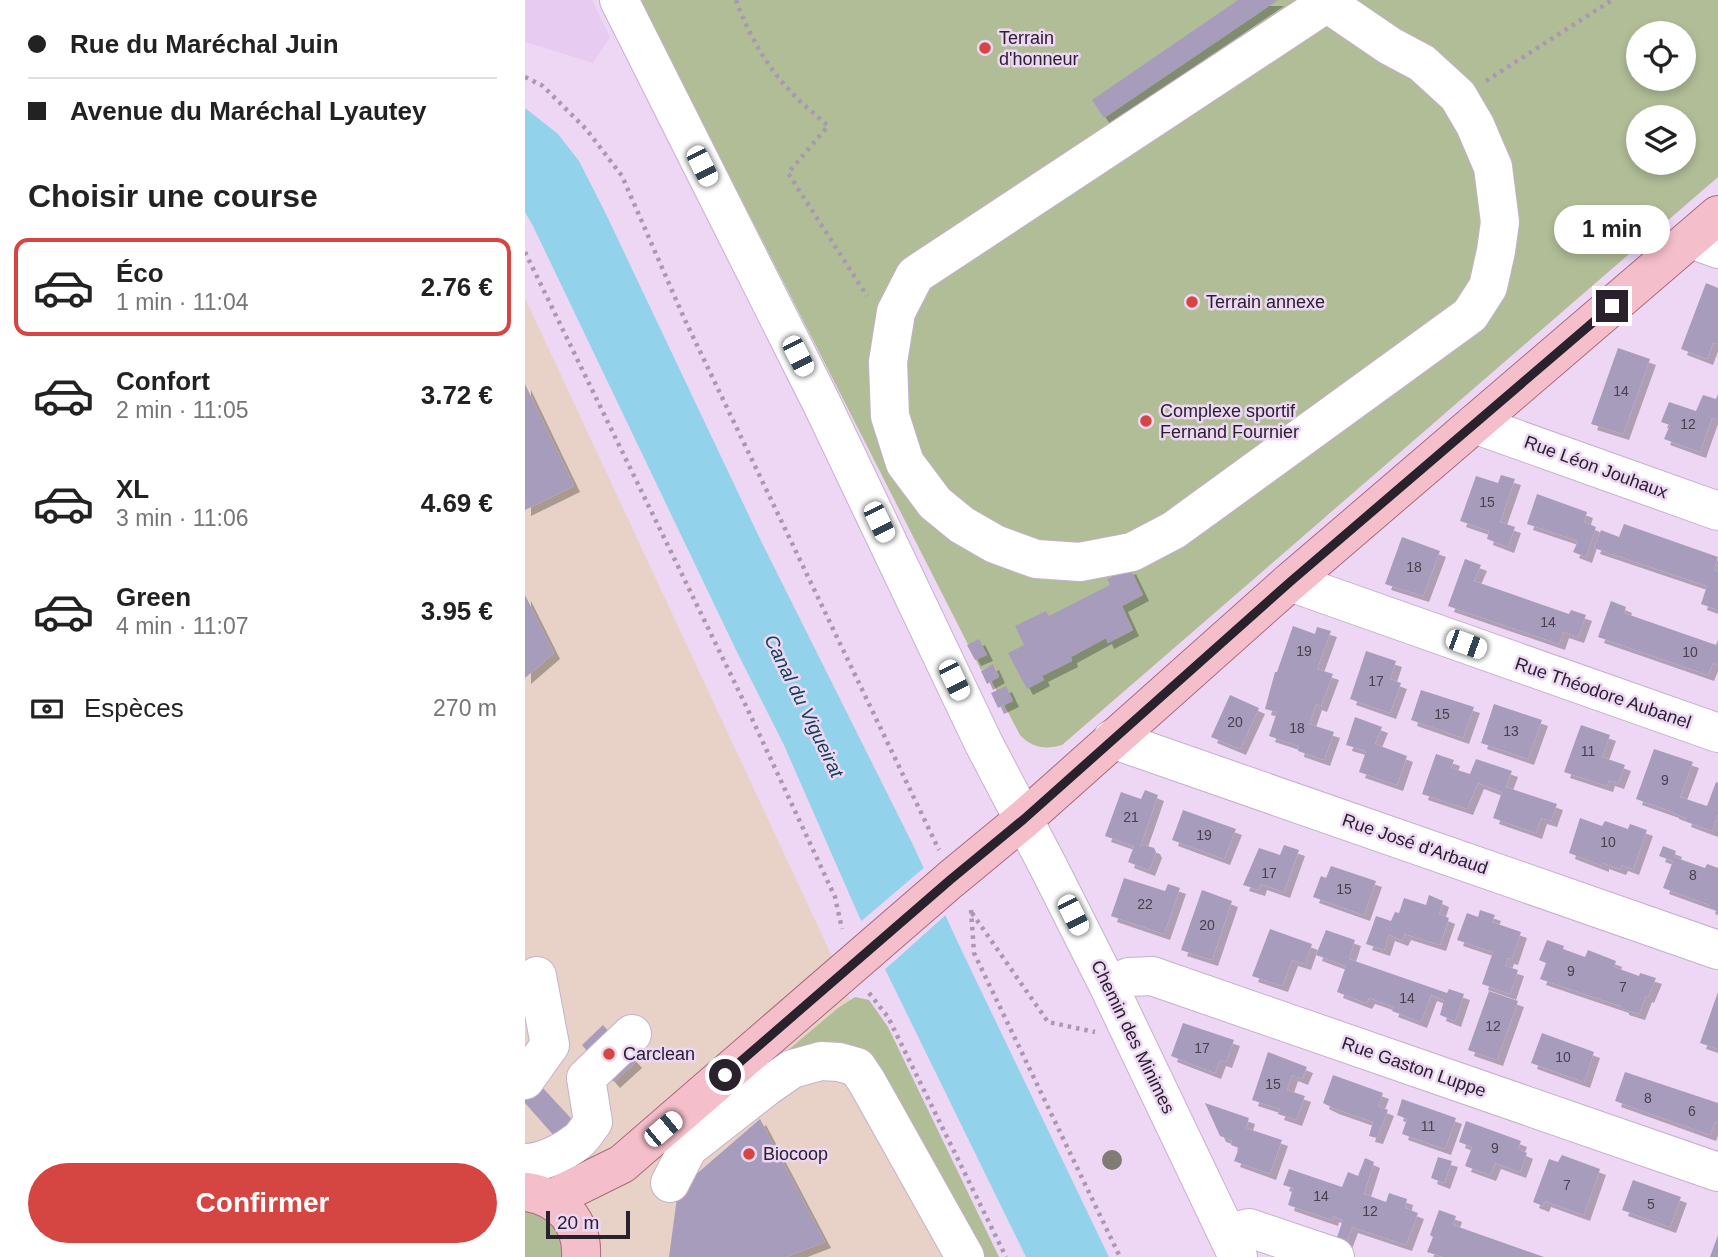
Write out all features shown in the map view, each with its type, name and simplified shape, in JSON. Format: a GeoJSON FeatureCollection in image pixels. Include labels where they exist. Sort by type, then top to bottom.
{"type":"FeatureCollection","features":[{"type":"Feature","properties":{"kind":"main road"},"geometry":{"type":"LineString","coordinates":[[538,1195],[622,1164],[857,962],[958,889],[1024,819],[1290,582],[1474,424],[1709,235]]}},
{"type":"Feature","properties":{"kind":"main road"},"geometry":{"type":"LineString","coordinates":[[580,1245],[622,1164]]}},
{"type":"Feature","properties":{"kind":"main road"},"geometry":{"type":"LineString","coordinates":[[538,1195],[568,1213],[575,1223],[580,1245]]}},
{"type":"Feature","properties":{"kind":"street","name":"Chemin des Minimes"},"geometry":{"type":"LineString","coordinates":[[619,0],[822,404],[984,744],[1108,985],[1233,1245]]}},
{"type":"Feature","properties":{"kind":"street"},"geometry":{"type":"LineString","coordinates":[[1327,2],[1389,46],[1422,63],[1458,96],[1475,125],[1493,167],[1500,222],[1488,287],[1470,315],[1174,530],[1132,552],[1080,562],[1036,559],[995,544],[962,525],[935,503],[905,463],[890,416],[888,362],[896,312],[915,275],[1327,2]]}},
{"type":"Feature","properties":{"kind":"street","name":"Rue Léon Jouhaux"},"geometry":{"type":"LineString","coordinates":[[1474,424],[1718,511]]}},
{"type":"Feature","properties":{"kind":"street","name":"Rue Théodore Aubanel"},"geometry":{"type":"LineString","coordinates":[[1290,582],[1718,733]]}},
{"type":"Feature","properties":{"kind":"street","name":"Rue José d'Arbaud"},"geometry":{"type":"LineString","coordinates":[[1112,739],[1718,950]]}},
{"type":"Feature","properties":{"kind":"street"},"geometry":{"type":"LineString","coordinates":[[525,1080],[550,1045],[537,976]]}},
{"type":"Feature","properties":{"kind":"street","name":"Rue Gaston Luppe"},"geometry":{"type":"LineString","coordinates":[[1108,985],[1129,977],[1152,976],[1718,1172]]}},
{"type":"Feature","properties":{"kind":"street"},"geometry":{"type":"LineString","coordinates":[[525,1163],[553,1157],[579,1140],[593,1122],[586,1078],[632,1034]]}},
{"type":"Feature","properties":{"kind":"street"},"geometry":{"type":"LineString","coordinates":[[670,1183],[688,1148],[765,1087],[792,1069],[821,1061],[839,1062],[857,1068],[867,1082],[965,1257]]}},
{"type":"Feature","properties":{"kind":"street"},"geometry":{"type":"LineString","coordinates":[[1233,1245],[1249,1228],[1335,1257]]}},
{"type":"Feature","properties":{"kind":"path"},"geometry":{"type":"LineString","coordinates":[[736,0],[747,29],[766,61],[792,93],[828,126],[788,173],[867,296],[896,312]]}},
{"type":"Feature","properties":{"kind":"path"},"geometry":{"type":"LineString","coordinates":[[1479,86],[1612,0]]}},
{"type":"Feature","properties":{"kind":"path"},"geometry":{"type":"LineString","coordinates":[[525,77],[543,86],[586,128],[622,176],[684,318],[958,889],[1048,1022],[1112,1035],[1127,1026]]}},
{"type":"Feature","properties":{"kind":"path"},"geometry":{"type":"LineString","coordinates":[[525,253],[747,708],[835,897],[857,962],[888,1017],[1006,1257]]}},
{"type":"Feature","properties":{"kind":"path"},"geometry":{"type":"LineString","coordinates":[[958,889],[974,953],[1119,1257]]}},
{"type":"Feature","properties":{"kind":"shaded area"},"geometry":{"type":"Polygon","coordinates":[[[525,0],[592,0],[610,37],[593,63],[525,42],[525,0]]]}},
{"type":"Feature","properties":{"kind":"shaded area"},"geometry":{"type":"Polygon","coordinates":[[[525,298],[836,965],[951,1257],[525,1257],[525,298]]]}},
{"type":"Feature","properties":{"kind":"green space","name":"Complexe sportif Fernand Fournier"},"geometry":{"type":"Polygon","coordinates":[[[640,0],[1718,0],[1718,177],[1062,745],[1039,747],[1020,735],[991,680],[999,676],[993,665],[981,670],[640,0]]]}},
{"type":"Feature","properties":{"kind":"green space"},"geometry":{"type":"Polygon","coordinates":[[[855,997],[869,1000],[888,1027],[999,1257],[972,1257],[853,1052],[786,1052],[855,997]]]}},
{"type":"Feature","properties":{"kind":"green space"},"geometry":{"type":"Polygon","coordinates":[[[525,1211],[537,1212],[559,1229],[565,1257],[525,1257],[525,1211]]]}},
{"type":"Feature","properties":{"kind":"water","name":"Canal du Vigueirat"},"geometry":{"type":"Polygon","coordinates":[[[525,108],[558,134],[579,161],[605,212],[761,541],[914,847],[1109,1257],[1026,1257],[858,914],[783,743],[525,212],[525,108]]]}},
{"type":"Feature","properties":{"kind":"pier"},"geometry":{"type":"Polygon","coordinates":[[[926,866],[948,913],[882,972],[859,923],[926,866]]]}},
{"type":"Feature","properties":{"kind":"building"},"geometry":{"type":"Polygon","coordinates":[[[1238,0],[1278,0],[1104,118],[1092,100],[1238,0]]]}},
{"type":"Feature","properties":{"kind":"building"},"geometry":{"type":"Polygon","coordinates":[[[1706,283],[1718,288],[1718,344],[1713,343],[1707,359],[1681,349],[1706,283]]]}},
{"type":"Feature","properties":{"kind":"building"},"geometry":{"type":"Polygon","coordinates":[[[1618,348],[1650,359],[1623,434],[1591,424],[1618,348]]]}},
{"type":"Feature","properties":{"kind":"building"},"geometry":{"type":"Polygon","coordinates":[[[525,384],[574,486],[525,510],[525,384]]]}},
{"type":"Feature","properties":{"kind":"building"},"geometry":{"type":"Polygon","coordinates":[[[1718,394],[1718,420],[1712,418],[1700,452],[1664,439],[1670,425],[1661,422],[1669,402],[1696,411],[1703,395],[1716,399],[1718,394]]]}},
{"type":"Feature","properties":{"kind":"building"},"geometry":{"type":"Polygon","coordinates":[[[1501,475],[1515,479],[1500,522],[1515,527],[1508,547],[1487,539],[1489,531],[1460,521],[1476,476],[1498,483],[1501,475]]]}},
{"type":"Feature","properties":{"kind":"building"},"geometry":{"type":"Polygon","coordinates":[[[1537,494],[1587,512],[1584,522],[1596,527],[1586,557],[1573,552],[1578,541],[1527,524],[1537,494]]]}},
{"type":"Feature","properties":{"kind":"building"},"geometry":{"type":"Polygon","coordinates":[[[1624,524],[1718,557],[1714,570],[1718,571],[1718,610],[1701,604],[1707,586],[1594,548],[1601,530],[1619,537],[1624,524]]]}},
{"type":"Feature","properties":{"kind":"building"},"geometry":{"type":"Polygon","coordinates":[[[1402,537],[1440,551],[1423,596],[1385,584],[1402,537]]]}},
{"type":"Feature","properties":{"kind":"building"},"geometry":{"type":"Polygon","coordinates":[[[1465,559],[1481,565],[1474,581],[1569,614],[1571,610],[1586,615],[1578,637],[1563,632],[1559,644],[1448,606],[1465,559]]]}},
{"type":"Feature","properties":{"kind":"building"},"geometry":{"type":"Polygon","coordinates":[[[1130,568],[1143,595],[1122,606],[1133,630],[1108,643],[1106,638],[1071,657],[1072,661],[1042,676],[1044,680],[1027,689],[1008,653],[1024,645],[1015,626],[1046,611],[1049,616],[1110,585],[1107,579],[1130,568]]]}},
{"type":"Feature","properties":{"kind":"building"},"geometry":{"type":"Polygon","coordinates":[[[525,595],[554,653],[525,678],[525,595]]]}},
{"type":"Feature","properties":{"kind":"building"},"geometry":{"type":"Polygon","coordinates":[[[1611,601],[1626,607],[1624,613],[1716,645],[1718,640],[1718,665],[1713,663],[1708,675],[1598,637],[1611,601]]]}},
{"type":"Feature","properties":{"kind":"building"},"geometry":{"type":"Polygon","coordinates":[[[1293,626],[1315,634],[1317,627],[1331,631],[1317,669],[1333,674],[1321,706],[1316,704],[1309,724],[1334,732],[1324,760],[1298,751],[1299,746],[1269,736],[1277,712],[1265,709],[1275,672],[1293,626]]]}},
{"type":"Feature","properties":{"kind":"building"},"geometry":{"type":"Polygon","coordinates":[[[979,639],[987,655],[975,660],[967,645],[979,639]]]}},
{"type":"Feature","properties":{"kind":"building"},"geometry":{"type":"Polygon","coordinates":[[[1366,651],[1396,661],[1390,679],[1401,683],[1390,713],[1350,699],[1366,651]]]}},
{"type":"Feature","properties":{"kind":"building"},"geometry":{"type":"Polygon","coordinates":[[[993,664],[999,677],[987,684],[981,671],[993,664]]]}},
{"type":"Feature","properties":{"kind":"building"},"geometry":{"type":"Polygon","coordinates":[[[1006,686],[1013,701],[998,708],[991,693],[1006,686]]]}},
{"type":"Feature","properties":{"kind":"building"},"geometry":{"type":"Polygon","coordinates":[[[1421,690],[1474,707],[1463,738],[1411,720],[1421,690]]]}},
{"type":"Feature","properties":{"kind":"building"},"geometry":{"type":"Polygon","coordinates":[[[1230,695],[1259,708],[1240,749],[1211,737],[1230,695]]]}},
{"type":"Feature","properties":{"kind":"building"},"geometry":{"type":"Polygon","coordinates":[[[1494,704],[1542,720],[1528,759],[1481,743],[1494,704]]]}},
{"type":"Feature","properties":{"kind":"building"},"geometry":{"type":"Polygon","coordinates":[[[1355,717],[1382,727],[1375,744],[1407,756],[1397,785],[1359,772],[1366,751],[1346,745],[1355,717]]]}},
{"type":"Feature","properties":{"kind":"building"},"geometry":{"type":"Polygon","coordinates":[[[1581,725],[1610,735],[1602,757],[1625,765],[1618,783],[1609,780],[1607,786],[1564,772],[1581,725]]]}},
{"type":"Feature","properties":{"kind":"building"},"geometry":{"type":"Polygon","coordinates":[[[1654,749],[1693,762],[1680,797],[1707,806],[1716,782],[1718,783],[1718,814],[1712,831],[1685,821],[1686,818],[1673,812],[1636,799],[1654,749]]]}},
{"type":"Feature","properties":{"kind":"building"},"geometry":{"type":"Polygon","coordinates":[[[1436,754],[1454,760],[1451,768],[1470,774],[1476,759],[1512,771],[1506,787],[1557,804],[1551,821],[1541,818],[1536,833],[1493,818],[1502,792],[1478,783],[1467,809],[1422,794],[1436,754]]]}},
{"type":"Feature","properties":{"kind":"building"},"geometry":{"type":"Polygon","coordinates":[[[1145,790],[1158,795],[1140,847],[1144,845],[1154,848],[1156,852],[1149,870],[1128,862],[1134,846],[1105,836],[1121,792],[1141,799],[1145,790]]]}},
{"type":"Feature","properties":{"kind":"building"},"geometry":{"type":"Polygon","coordinates":[[[1183,810],[1236,829],[1224,859],[1172,840],[1183,810]]]}},
{"type":"Feature","properties":{"kind":"building"},"geometry":{"type":"Polygon","coordinates":[[[1580,818],[1602,826],[1605,821],[1628,829],[1630,824],[1647,830],[1633,869],[1622,865],[1620,869],[1603,863],[1603,866],[1569,853],[1580,818]]]}},
{"type":"Feature","properties":{"kind":"building"},"geometry":{"type":"Polygon","coordinates":[[[1284,845],[1299,850],[1284,892],[1261,884],[1259,890],[1243,885],[1259,848],[1280,855],[1284,845]]]}},
{"type":"Feature","properties":{"kind":"building"},"geometry":{"type":"Polygon","coordinates":[[[1663,846],[1676,851],[1674,857],[1705,868],[1707,864],[1718,868],[1718,911],[1709,908],[1710,905],[1663,888],[1673,861],[1659,856],[1663,846]]]}},
{"type":"Feature","properties":{"kind":"building"},"geometry":{"type":"Polygon","coordinates":[[[1331,866],[1376,881],[1364,915],[1313,897],[1321,876],[1326,878],[1331,866]]]}},
{"type":"Feature","properties":{"kind":"building"},"geometry":{"type":"Polygon","coordinates":[[[1124,878],[1165,891],[1168,884],[1180,888],[1164,934],[1111,916],[1124,878]]]}},
{"type":"Feature","properties":{"kind":"building"},"geometry":{"type":"Polygon","coordinates":[[[1202,890],[1232,901],[1212,960],[1181,950],[1202,890]]]}},
{"type":"Feature","properties":{"kind":"building"},"geometry":{"type":"Polygon","coordinates":[[[1429,895],[1443,901],[1439,914],[1449,918],[1440,945],[1405,934],[1402,940],[1389,935],[1384,950],[1366,944],[1376,916],[1391,921],[1395,912],[1399,913],[1404,898],[1426,905],[1429,895]]]}},
{"type":"Feature","properties":{"kind":"building"},"geometry":{"type":"Polygon","coordinates":[[[1480,910],[1495,915],[1492,922],[1521,932],[1512,959],[1508,958],[1505,966],[1518,970],[1510,994],[1482,984],[1493,952],[1457,940],[1467,913],[1478,917],[1480,910]]]}},
{"type":"Feature","properties":{"kind":"building"},"geometry":{"type":"Polygon","coordinates":[[[1270,929],[1312,944],[1305,964],[1292,960],[1282,986],[1252,976],[1270,929]]]}},
{"type":"Feature","properties":{"kind":"building"},"geometry":{"type":"Polygon","coordinates":[[[1326,930],[1355,940],[1349,959],[1447,993],[1449,989],[1464,994],[1455,1021],[1440,1015],[1444,1000],[1431,995],[1421,1022],[1392,1011],[1394,1007],[1381,1002],[1369,998],[1366,1003],[1337,992],[1346,966],[1316,955],[1326,930]]]}},
{"type":"Feature","properties":{"kind":"building"},"geometry":{"type":"Polygon","coordinates":[[[1547,940],[1585,957],[1588,950],[1616,961],[1614,967],[1639,976],[1640,973],[1656,978],[1639,1014],[1540,979],[1546,963],[1539,960],[1547,940]]]}},
{"type":"Feature","properties":{"kind":"building"},"geometry":{"type":"Polygon","coordinates":[[[1489,991],[1518,1001],[1497,1060],[1468,1050],[1489,991]]]}},
{"type":"Feature","properties":{"kind":"building"},"geometry":{"type":"Polygon","coordinates":[[[1718,992],[1718,1049],[1700,1043],[1718,992]]]}},
{"type":"Feature","properties":{"kind":"building"},"geometry":{"type":"Polygon","coordinates":[[[1183,1023],[1234,1040],[1226,1062],[1220,1060],[1215,1073],[1171,1056],[1183,1023]]]}},
{"type":"Feature","properties":{"kind":"building","name":"Carclean"},"geometry":{"type":"Polygon","coordinates":[[[603,1025],[636,1062],[614,1082],[582,1045],[603,1025]]]}},
{"type":"Feature","properties":{"kind":"building"},"geometry":{"type":"Polygon","coordinates":[[[1542,1033],[1594,1052],[1584,1082],[1531,1063],[1542,1033]]]}},
{"type":"Feature","properties":{"kind":"building"},"geometry":{"type":"Polygon","coordinates":[[[1268,1052],[1307,1067],[1302,1079],[1292,1075],[1287,1090],[1305,1096],[1296,1120],[1278,1114],[1280,1109],[1252,1100],[1268,1052]]]}},
{"type":"Feature","properties":{"kind":"building"},"geometry":{"type":"Polygon","coordinates":[[[525,1069],[574,1122],[556,1138],[525,1103],[525,1069]]]}},
{"type":"Feature","properties":{"kind":"building"},"geometry":{"type":"Polygon","coordinates":[[[1625,1072],[1718,1103],[1718,1123],[1715,1122],[1710,1135],[1615,1101],[1625,1072]]]}},
{"type":"Feature","properties":{"kind":"building"},"geometry":{"type":"Polygon","coordinates":[[[1333,1075],[1383,1093],[1378,1106],[1388,1110],[1377,1138],[1369,1136],[1373,1122],[1323,1103],[1333,1075]]]}},
{"type":"Feature","properties":{"kind":"building"},"geometry":{"type":"Polygon","coordinates":[[[1402,1099],[1456,1118],[1445,1149],[1402,1134],[1407,1119],[1397,1115],[1402,1099]]]}},
{"type":"Feature","properties":{"kind":"building"},"geometry":{"type":"Polygon","coordinates":[[[1205,1103],[1249,1118],[1246,1128],[1282,1140],[1270,1174],[1234,1161],[1239,1148],[1231,1145],[1232,1140],[1220,1136],[1205,1103]]]}},
{"type":"Feature","properties":{"kind":"building"},"geometry":{"type":"Polygon","coordinates":[[[760,1119],[825,1242],[786,1257],[669,1257],[678,1190],[760,1119]]]}},
{"type":"Feature","properties":{"kind":"building"},"geometry":{"type":"Polygon","coordinates":[[[1466,1121],[1521,1141],[1518,1149],[1527,1153],[1520,1172],[1495,1163],[1490,1175],[1465,1166],[1472,1147],[1459,1142],[1466,1121]]]}},
{"type":"Feature","properties":{"kind":"building"},"geometry":{"type":"Polygon","coordinates":[[[1562,1155],[1600,1169],[1584,1215],[1545,1201],[1543,1206],[1533,1202],[1549,1159],[1558,1162],[1562,1155]]]}},
{"type":"Feature","properties":{"kind":"building"},"geometry":{"type":"Polygon","coordinates":[[[1438,1157],[1452,1161],[1444,1183],[1431,1178],[1438,1157]]]}},
{"type":"Feature","properties":{"kind":"building"},"geometry":{"type":"Polygon","coordinates":[[[1365,1158],[1374,1162],[1364,1194],[1386,1202],[1389,1193],[1407,1199],[1405,1208],[1418,1213],[1406,1245],[1352,1227],[1346,1243],[1336,1240],[1343,1220],[1333,1216],[1332,1220],[1288,1205],[1293,1188],[1283,1185],[1289,1169],[1342,1187],[1348,1172],[1358,1176],[1365,1158]]]}},
{"type":"Feature","properties":{"kind":"building"},"geometry":{"type":"Polygon","coordinates":[[[1633,1180],[1681,1197],[1670,1227],[1622,1210],[1633,1180]]]}},
{"type":"Feature","properties":{"kind":"building"},"geometry":{"type":"Polygon","coordinates":[[[1439,1210],[1456,1216],[1453,1225],[1544,1257],[1443,1257],[1427,1252],[1439,1210]]]}},
{"type":"Feature","properties":{"kind":"building"},"geometry":{"type":"Polygon","coordinates":[[[1718,1235],[1718,1257],[1710,1257],[1718,1235]]]}},
{"type":"Feature","properties":{"kind":"place","name":"Terrain d'honneur"},"geometry":{"type":"Point","coordinates":[985,48]}},
{"type":"Feature","properties":{"kind":"place","name":"Terrain annexe"},"geometry":{"type":"Point","coordinates":[1192,302]}},
{"type":"Feature","properties":{"kind":"place","name":"Complexe sportif Fernand Fournier"},"geometry":{"type":"Point","coordinates":[1146,421]}},
{"type":"Feature","properties":{"kind":"place","name":"Carclean"},"geometry":{"type":"Point","coordinates":[609,1054]}},
{"type":"Feature","properties":{"kind":"place","name":"Biocoop"},"geometry":{"type":"Point","coordinates":[749,1154]}},
{"type":"Feature","properties":{"kind":"route"},"geometry":{"type":"LineString","coordinates":[[725,1075],[1024,819],[1290,582],[1612,306]]}}]}
